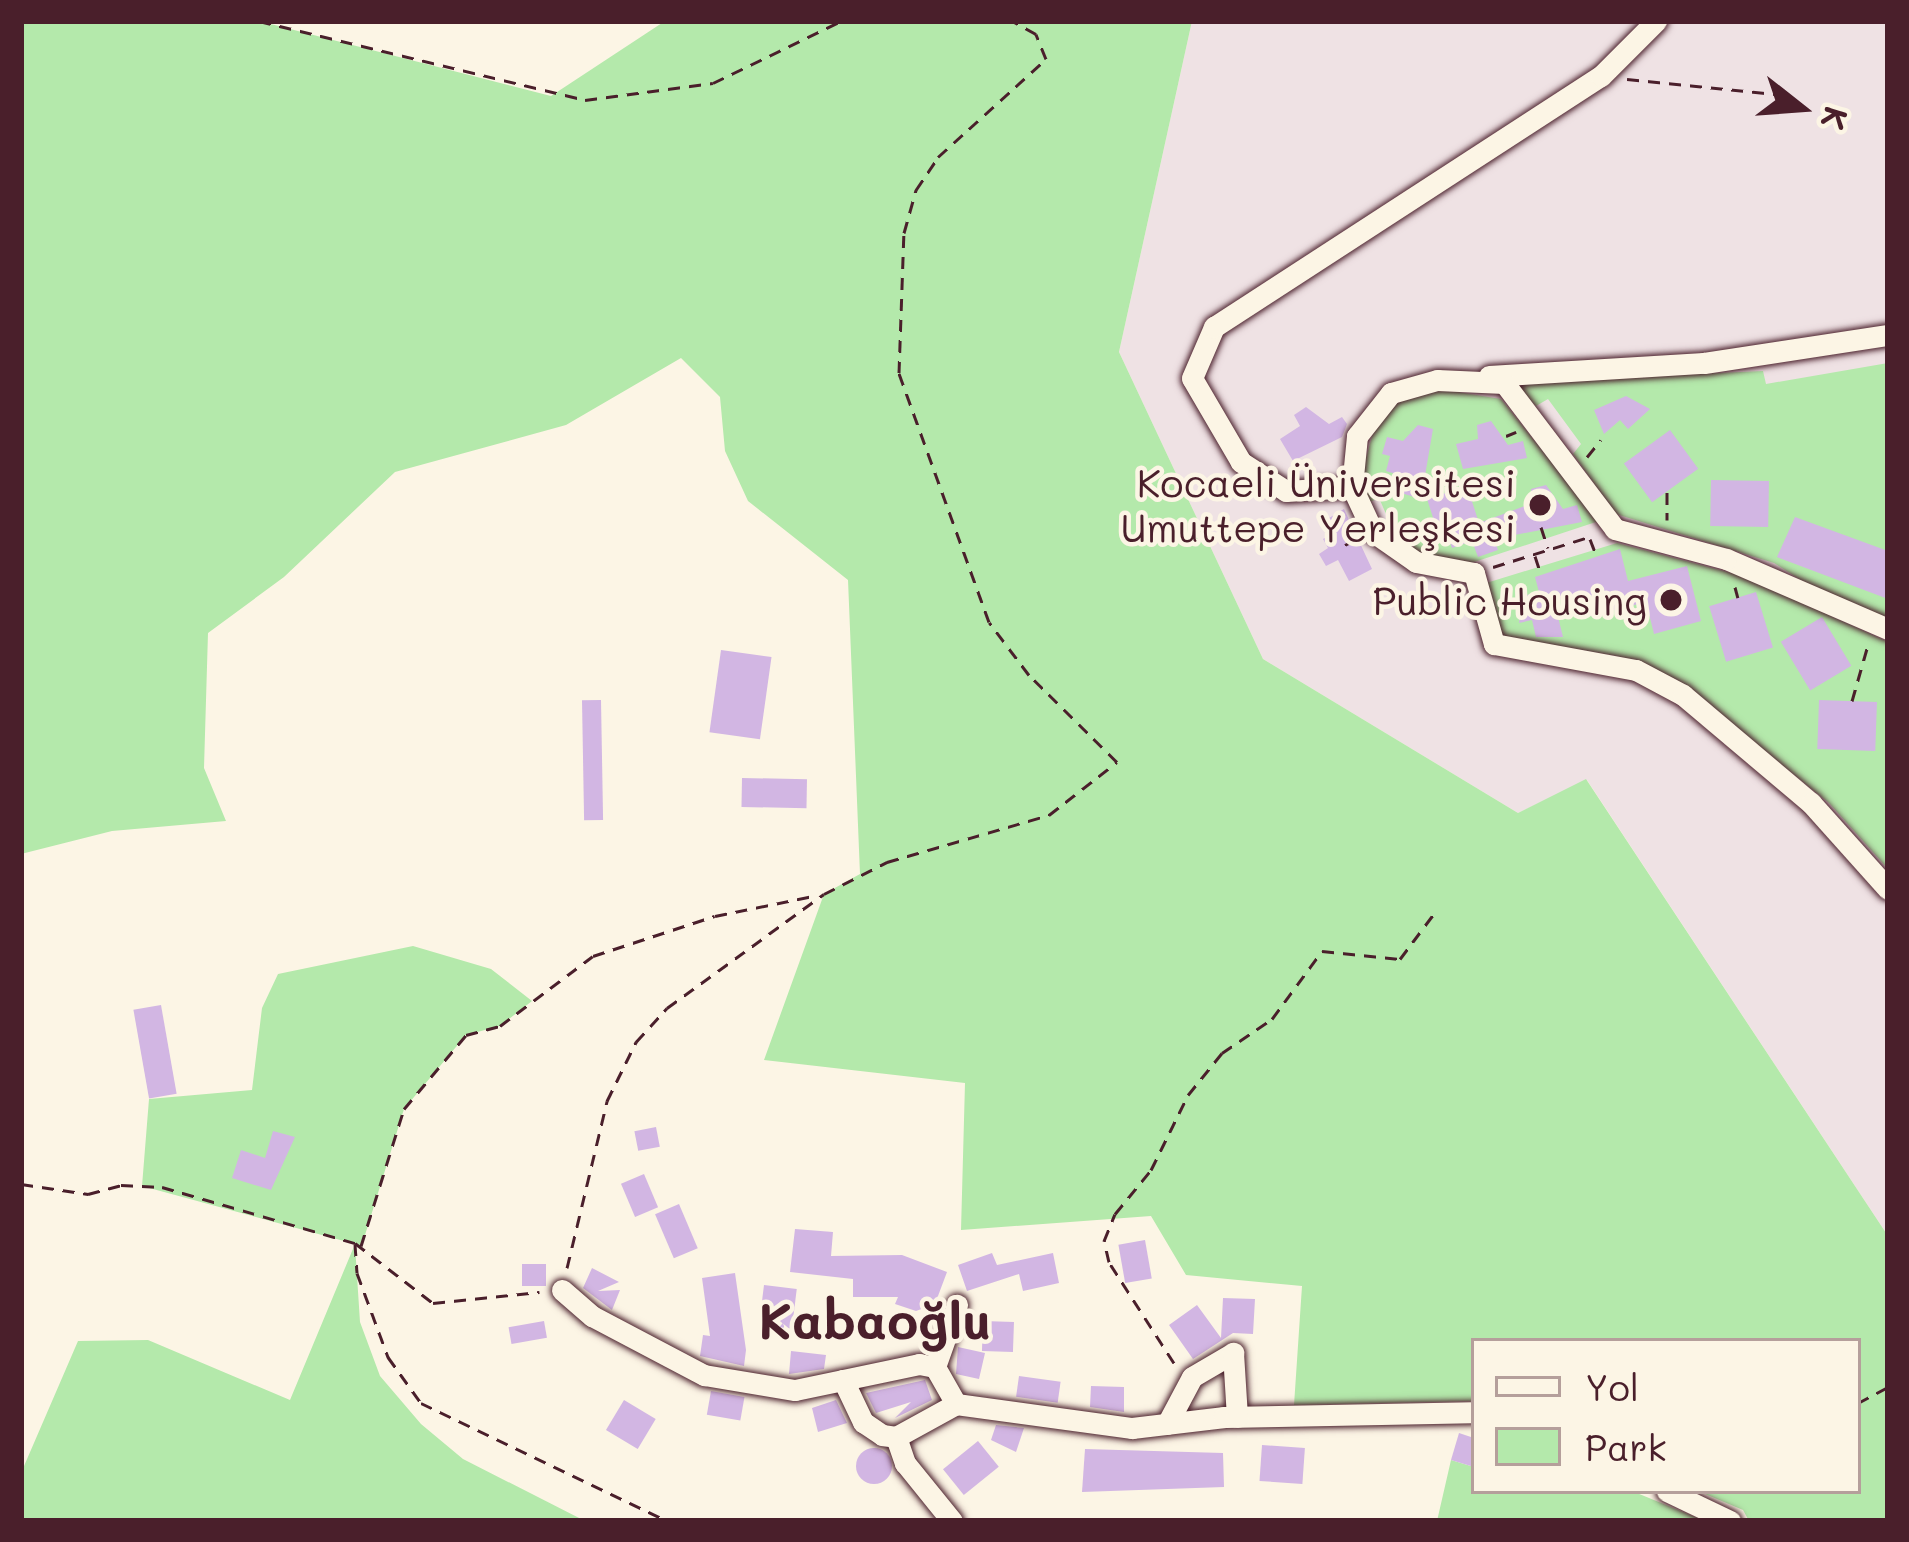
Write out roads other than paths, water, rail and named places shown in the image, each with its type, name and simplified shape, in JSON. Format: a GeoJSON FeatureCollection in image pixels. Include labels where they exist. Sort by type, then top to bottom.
{"type":"FeatureCollection","features":[{"type":"Feature","properties":{"kind":"street"},"geometry":{"type":"LineString","coordinates":[[1352,487],[1286,490],[1240,462],[1192,378],[1214,327],[1601,76],[1656,21]]}},
{"type":"Feature","properties":{"kind":"street"},"geometry":{"type":"LineString","coordinates":[[1888,334],[1704,363],[1437,380],[1390,393],[1357,436],[1352,487],[1373,532],[1416,562],[1474,573],[1494,644],[1636,670],[1683,695],[1811,802],[1888,889]]}},
{"type":"Feature","properties":{"kind":"street"},"geometry":{"type":"LineString","coordinates":[[1437,380],[1504,383],[1615,529],[1667,539],[1879,634]]}},
{"type":"Feature","properties":{"kind":"street"},"geometry":{"type":"LineString","coordinates":[[562,1290],[592,1316],[704,1375],[795,1390],[897,1363],[935,1367]]}},
{"type":"Feature","properties":{"kind":"street"},"geometry":{"type":"LineString","coordinates":[[956,1404],[935,1367],[957,1305]]}},
{"type":"Feature","properties":{"kind":"street"},"geometry":{"type":"LineString","coordinates":[[1167,1424],[1187,1383],[1233,1352],[1237,1417]]}},
{"type":"Feature","properties":{"kind":"street"},"geometry":{"type":"LineString","coordinates":[[843,1380],[863,1423],[896,1437],[905,1463],[952,1521]]}},
{"type":"Feature","properties":{"kind":"street"},"geometry":{"type":"LineString","coordinates":[[896,1437],[956,1404],[1132,1429],[1237,1417],[1471,1412]]}},
{"type":"Feature","properties":{"kind":"street"},"geometry":{"type":"LineString","coordinates":[[1672,1494],[1730,1521]]}},
{"type":"Feature","properties":{"kind":"place","name":"Kocaeli Üniversitesi Umuttepe Yerleşkesi"},"geometry":{"type":"Point","coordinates":[1540,505]}},
{"type":"Feature","properties":{"kind":"place","name":"Public Housing"},"geometry":{"type":"Point","coordinates":[1671,600]}},
{"type":"Feature","properties":{"kind":"district","name":"Kabaoğlu"},"geometry":{"type":"Point","coordinates":[875,1319]}}]}
